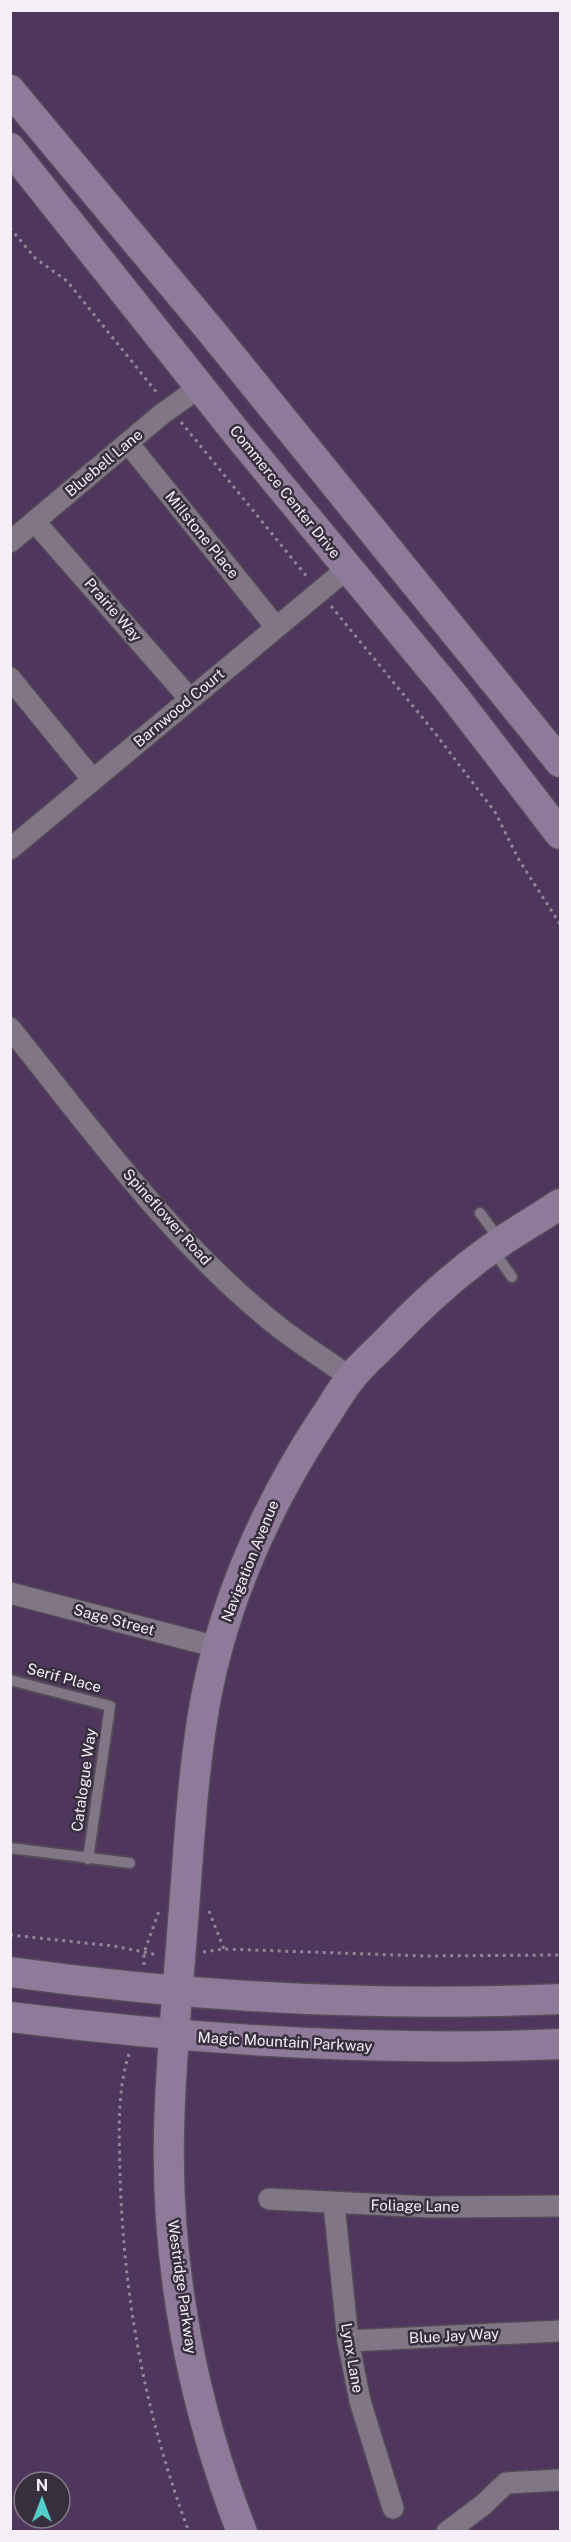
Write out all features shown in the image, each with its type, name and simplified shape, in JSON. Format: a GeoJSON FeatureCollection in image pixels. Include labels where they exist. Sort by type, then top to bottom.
{"type":"FeatureCollection","features":[{"type":"Feature","properties":{"kind":"street"},"geometry":{"type":"LineString","coordinates":[[10,90],[211,331],[561,762]]}},
{"type":"Feature","properties":{"kind":"street","name":"Commerce Center Drive"},"geometry":{"type":"LineString","coordinates":[[10,148],[200,387],[453,695],[561,834]]}},
{"type":"Feature","properties":{"kind":"street","name":"Bluebell Lane"},"geometry":{"type":"LineString","coordinates":[[10,542],[170,408],[200,387]]}},
{"type":"Feature","properties":{"kind":"street","name":"Millstone Place"},"geometry":{"type":"LineString","coordinates":[[128,443],[276,627]]}},
{"type":"Feature","properties":{"kind":"street","name":"Prairie Way"},"geometry":{"type":"LineString","coordinates":[[35,522],[190,699]]}},
{"type":"Feature","properties":{"kind":"street","name":"Barnwood Court"},"geometry":{"type":"LineString","coordinates":[[10,849],[348,568]]}},
{"type":"Feature","properties":{"kind":"street"},"geometry":{"type":"LineString","coordinates":[[10,678],[93,780]]}},
{"type":"Feature","properties":{"kind":"street","name":"Spineflower Road"},"geometry":{"type":"LineString","coordinates":[[10,1028],[149,1200],[217,1272],[280,1328],[351,1377]]}},
{"type":"Feature","properties":{"kind":"street","name":"Navigation Avenue"},"geometry":{"type":"LineString","coordinates":[[174,2035],[201,1721],[217,1647],[229,1609],[275,1500],[306,1446],[351,1377],[420,1306],[496,1245],[561,1204]]}},
{"type":"Feature","properties":{"kind":"street","name":"Sage Street"},"geometry":{"type":"LineString","coordinates":[[10,1593],[217,1647]]}},
{"type":"Feature","properties":{"kind":"street"},"geometry":{"type":"LineString","coordinates":[[10,1972],[177,1990],[336,1999],[483,2001],[561,1999]]}},
{"type":"Feature","properties":{"kind":"street","name":"Magic Mountain Parkway"},"geometry":{"type":"LineString","coordinates":[[10,2017],[174,2035],[295,2044],[403,2047],[561,2044]]}},
{"type":"Feature","properties":{"kind":"street","name":"Westridge Parkway"},"geometry":{"type":"LineString","coordinates":[[174,2035],[169,2136],[170,2169],[172,2223],[184,2325],[204,2415],[223,2483],[242,2532]]}},
{"type":"Feature","properties":{"kind":"street","name":"Foliage Lane"},"geometry":{"type":"LineString","coordinates":[[269,2199],[430,2207],[561,2206]]}},
{"type":"Feature","properties":{"kind":"street","name":"Lynx Lane"},"geometry":{"type":"LineString","coordinates":[[334,2204],[348,2341],[360,2401],[393,2508]]}},
{"type":"Feature","properties":{"kind":"street","name":"Blue Jay Way"},"geometry":{"type":"LineString","coordinates":[[348,2341],[561,2331]]}},
{"type":"Feature","properties":{"kind":"street"},"geometry":{"type":"LineString","coordinates":[[447,2532],[483,2505],[506,2483],[561,2480]]}},
{"type":"Feature","properties":{"kind":"lane"},"geometry":{"type":"LineString","coordinates":[[480,1213],[512,1277]]}},
{"type":"Feature","properties":{"kind":"lane","name":"Serif Place"},"geometry":{"type":"LineString","coordinates":[[10,1680],[110,1706]]}},
{"type":"Feature","properties":{"kind":"lane","name":"Catalogue Way"},"geometry":{"type":"LineString","coordinates":[[88,1859],[110,1706]]}},
{"type":"Feature","properties":{"kind":"lane"},"geometry":{"type":"LineString","coordinates":[[10,1848],[130,1863]]}},
{"type":"Feature","properties":{"kind":"path"},"geometry":{"type":"LineString","coordinates":[[10,228],[34,258],[66,281],[435,734],[495,812],[519,860],[561,924]]}},
{"type":"Feature","properties":{"kind":"path"},"geometry":{"type":"LineString","coordinates":[[144,1953],[157,1914]]}},
{"type":"Feature","properties":{"kind":"path"},"geometry":{"type":"LineString","coordinates":[[212,1916],[224,1949]]}},
{"type":"Feature","properties":{"kind":"path"},"geometry":{"type":"LineString","coordinates":[[10,1935],[114,1946],[161,1956]]}},
{"type":"Feature","properties":{"kind":"path"},"geometry":{"type":"LineString","coordinates":[[200,1953],[224,1949],[425,1956],[561,1955]]}},
{"type":"Feature","properties":{"kind":"path"},"geometry":{"type":"LineString","coordinates":[[129,2051],[122,2078],[119,2147],[121,2217],[127,2288],[139,2359],[155,2430],[189,2532]]}},
{"type":"Feature","properties":{"kind":"shaded area"},"geometry":{"type":"Polygon","coordinates":[[[11,11],[560,11],[560,2531],[11,2532],[11,11]]]}}]}
